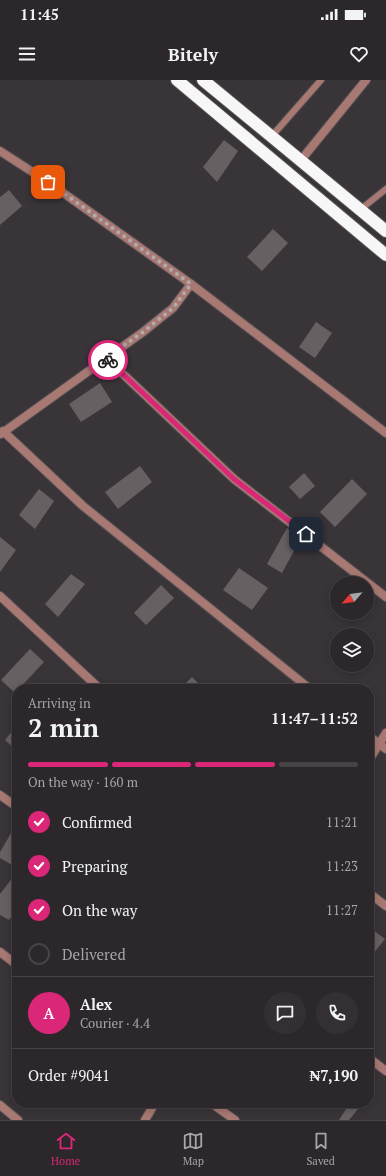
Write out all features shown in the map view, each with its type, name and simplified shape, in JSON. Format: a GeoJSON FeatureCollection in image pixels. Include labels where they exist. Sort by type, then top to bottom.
{"type":"FeatureCollection","features":[{"type":"Feature","properties":{"kind":"highway"},"geometry":{"type":"LineString","coordinates":[[178,80],[386,255]]}},
{"type":"Feature","properties":{"kind":"highway"},"geometry":{"type":"LineString","coordinates":[[203,80],[270,137],[301,160],[386,230]]}},
{"type":"Feature","properties":{"kind":"street"},"geometry":{"type":"LineString","coordinates":[[301,160],[366,80]]}},
{"type":"Feature","properties":{"kind":"street"},"geometry":{"type":"LineString","coordinates":[[0,151],[48,182],[191,284],[386,433]]}},
{"type":"Feature","properties":{"kind":"street"},"geometry":{"type":"LineString","coordinates":[[191,284],[173,308],[143,332],[2,433],[83,506],[304,684]]}},
{"type":"Feature","properties":{"kind":"street"},"geometry":{"type":"LineString","coordinates":[[106,358],[234,479],[386,597]]}},
{"type":"Feature","properties":{"kind":"street"},"geometry":{"type":"LineString","coordinates":[[0,596],[95,684]]}},
{"type":"Feature","properties":{"kind":"street"},"geometry":{"type":"LineString","coordinates":[[374,755],[383,746],[386,733]]}},
{"type":"Feature","properties":{"kind":"street"},"geometry":{"type":"LineString","coordinates":[[374,740],[383,746]]}},
{"type":"Feature","properties":{"kind":"street"},"geometry":{"type":"LineString","coordinates":[[0,795],[12,803]]}},
{"type":"Feature","properties":{"kind":"street"},"geometry":{"type":"LineString","coordinates":[[374,897],[386,906]]}},
{"type":"Feature","properties":{"kind":"street"},"geometry":{"type":"LineString","coordinates":[[0,952],[12,961]]}},
{"type":"Feature","properties":{"kind":"street"},"geometry":{"type":"LineString","coordinates":[[374,1062],[386,1071]]}},
{"type":"Feature","properties":{"kind":"street"},"geometry":{"type":"LineString","coordinates":[[0,1105],[18,1120]]}},
{"type":"Feature","properties":{"kind":"street"},"geometry":{"type":"LineString","coordinates":[[145,1120],[152,1108]]}},
{"type":"Feature","properties":{"kind":"street"},"geometry":{"type":"LineString","coordinates":[[218,1108],[235,1120]]}},
{"type":"Feature","properties":{"kind":"lane"},"geometry":{"type":"LineString","coordinates":[[270,137],[321,80]]}},
{"type":"Feature","properties":{"kind":"lane"},"geometry":{"type":"LineString","coordinates":[[361,209],[386,189]]}},
{"type":"Feature","properties":{"kind":"building"},"geometry":{"type":"Polygon","coordinates":[[[224,140],[238,151],[217,182],[203,167],[224,140]]]}},
{"type":"Feature","properties":{"kind":"building"},"geometry":{"type":"Polygon","coordinates":[[[9,190],[22,206],[0,225],[0,197],[9,190]]]}},
{"type":"Feature","properties":{"kind":"building"},"geometry":{"type":"Polygon","coordinates":[[[273,229],[288,243],[262,271],[247,257],[273,229]]]}},
{"type":"Feature","properties":{"kind":"building"},"geometry":{"type":"Polygon","coordinates":[[[316,322],[332,333],[315,358],[299,347],[316,322]]]}},
{"type":"Feature","properties":{"kind":"building"},"geometry":{"type":"Polygon","coordinates":[[[100,383],[112,402],[81,422],[69,404],[100,383]]]}},
{"type":"Feature","properties":{"kind":"building"},"geometry":{"type":"Polygon","coordinates":[[[140,466],[152,482],[118,509],[105,492],[140,466]]]}},
{"type":"Feature","properties":{"kind":"building"},"geometry":{"type":"Polygon","coordinates":[[[304,473],[315,486],[300,499],[289,487],[304,473]]]}},
{"type":"Feature","properties":{"kind":"building"},"geometry":{"type":"Polygon","coordinates":[[[352,479],[367,494],[335,527],[320,512],[352,479]]]}},
{"type":"Feature","properties":{"kind":"building"},"geometry":{"type":"Polygon","coordinates":[[[39,489],[54,501],[35,529],[19,515],[39,489]]]}},
{"type":"Feature","properties":{"kind":"building"},"geometry":{"type":"Polygon","coordinates":[[[287,528],[301,538],[282,573],[267,564],[287,528]]]}},
{"type":"Feature","properties":{"kind":"building"},"geometry":{"type":"Polygon","coordinates":[[[0,537],[16,550],[0,572],[0,537]]]}},
{"type":"Feature","properties":{"kind":"building"},"geometry":{"type":"Polygon","coordinates":[[[239,568],[268,588],[252,610],[223,590],[239,568]]]}},
{"type":"Feature","properties":{"kind":"building"},"geometry":{"type":"Polygon","coordinates":[[[71,574],[85,584],[58,617],[45,604],[71,574]]]}},
{"type":"Feature","properties":{"kind":"building"},"geometry":{"type":"Polygon","coordinates":[[[161,585],[174,598],[146,625],[134,613],[161,585]]]}},
{"type":"Feature","properties":{"kind":"building"},"geometry":{"type":"Polygon","coordinates":[[[30,649],[44,662],[23,684],[12,684],[12,690],[1,680],[30,649]]]}},
{"type":"Feature","properties":{"kind":"building"},"geometry":{"type":"Polygon","coordinates":[[[192,677],[199,684],[185,684],[192,677]]]}},
{"type":"Feature","properties":{"kind":"building"},"geometry":{"type":"Polygon","coordinates":[[[12,731],[12,746],[5,740],[12,731]]]}},
{"type":"Feature","properties":{"kind":"building"},"geometry":{"type":"Polygon","coordinates":[[[12,832],[12,865],[0,858],[0,852],[12,832]]]}},
{"type":"Feature","properties":{"kind":"building"},"geometry":{"type":"Polygon","coordinates":[[[12,878],[12,916],[9,920],[0,915],[0,894],[12,878]]]}},
{"type":"Feature","properties":{"kind":"building"},"geometry":{"type":"Polygon","coordinates":[[[374,931],[385,939],[374,953],[374,931]]]}},
{"type":"Feature","properties":{"kind":"building"},"geometry":{"type":"Polygon","coordinates":[[[347,1108],[359,1108],[349,1120],[339,1120],[347,1108]]]}},
{"type":"Feature","properties":{"kind":"way so far"},"geometry":{"type":"LineString","coordinates":[[48,182],[191,284],[173,308],[143,332],[106,358],[108,360]]}},
{"type":"Feature","properties":{"kind":"route"},"geometry":{"type":"LineString","coordinates":[[108,360],[234,479],[306,534]]}}]}
